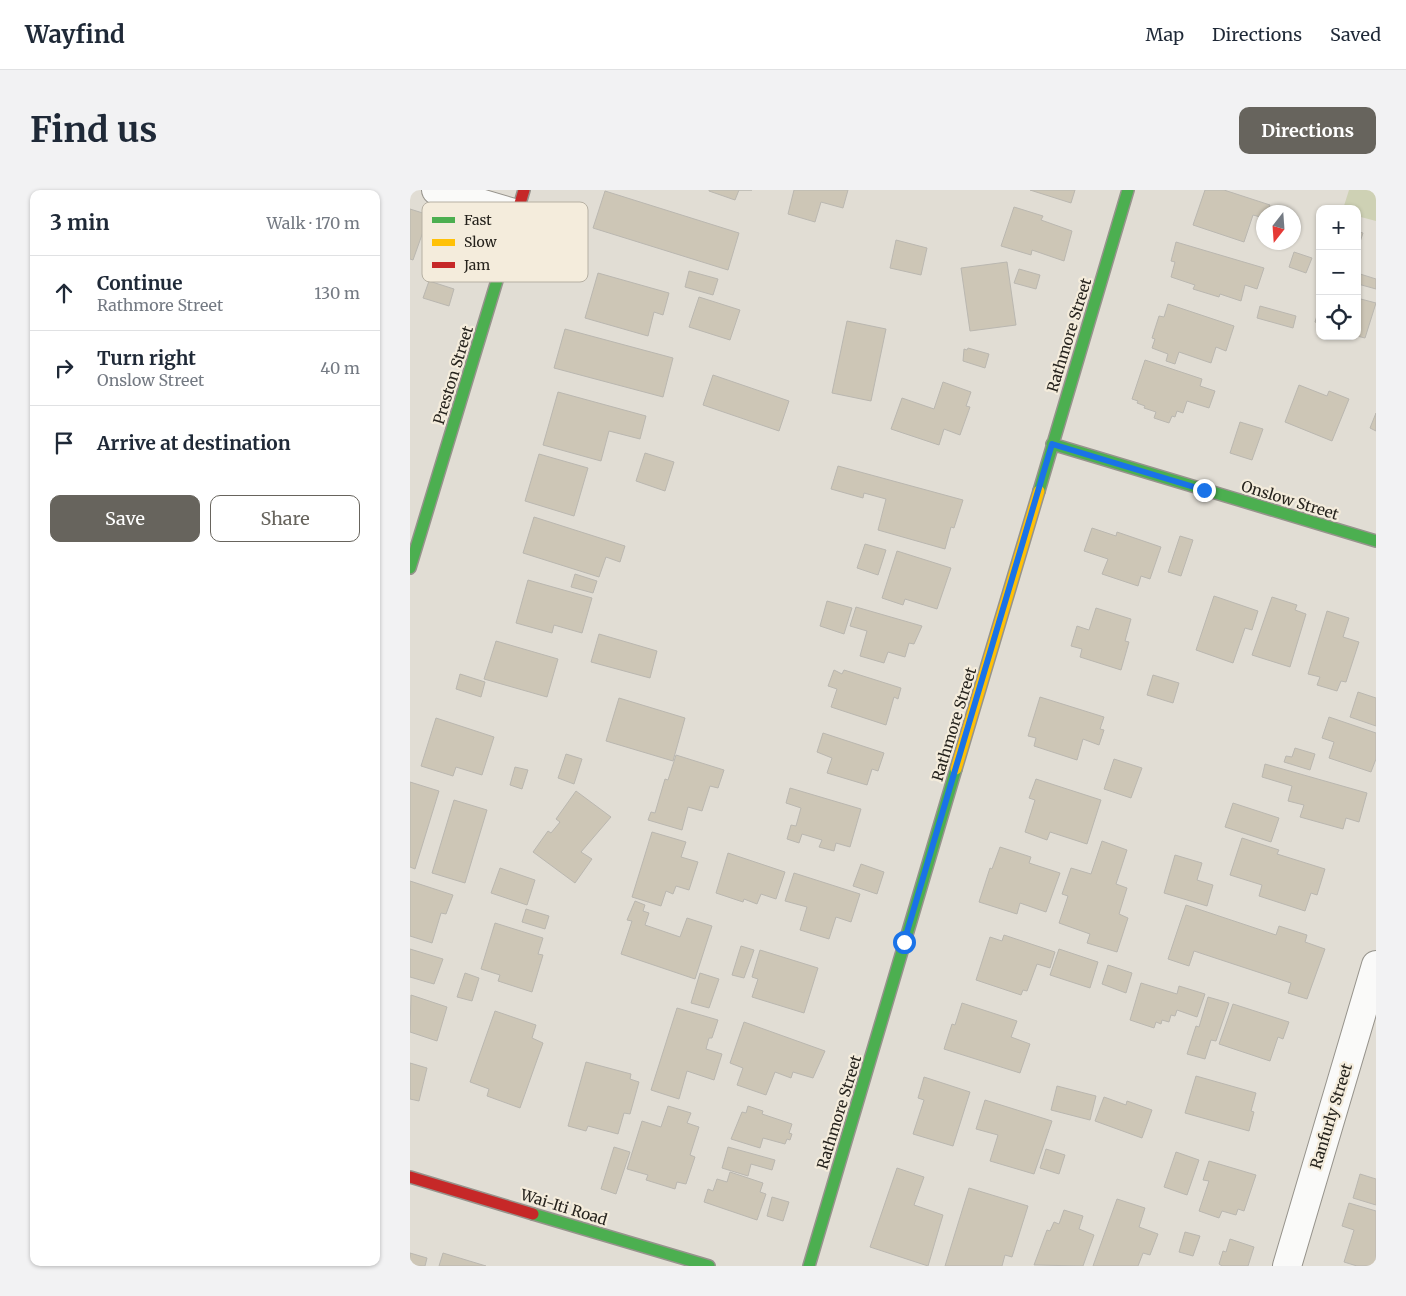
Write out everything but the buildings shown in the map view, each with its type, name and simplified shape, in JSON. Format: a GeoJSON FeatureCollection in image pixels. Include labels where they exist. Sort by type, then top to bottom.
{"type":"FeatureCollection","features":[{"type":"Feature","properties":{"kind":"street"},"geometry":{"type":"LineString","coordinates":[[436,190],[520,202]]}},
{"type":"Feature","properties":{"kind":"street","name":"Rathmore Street"},"geometry":{"type":"LineString","coordinates":[[809,1266],[1128,190]]}},
{"type":"Feature","properties":{"kind":"street","name":"Preston Street"},"geometry":{"type":"LineString","coordinates":[[410,568],[496,282]]}},
{"type":"Feature","properties":{"kind":"street","name":"Onslow Street"},"geometry":{"type":"LineString","coordinates":[[1052,444],[1376,541]]}},
{"type":"Feature","properties":{"kind":"street","name":"Ranfurly Street"},"geometry":{"type":"LineString","coordinates":[[1287,1266],[1376,965]]}},
{"type":"Feature","properties":{"kind":"street","name":"Wai-Iti Road"},"geometry":{"type":"LineString","coordinates":[[410,1177],[709,1266]]}},
{"type":"Feature","properties":{"kind":"green space"},"geometry":{"type":"Polygon","coordinates":[[[1349,190],[1376,190],[1376,221],[1361,217],[1361,205],[1344,205],[1349,190]]]}},
{"type":"Feature","properties":{"kind":"traffic: fast"},"geometry":{"type":"LineString","coordinates":[[1039,491],[1128,190]]}},
{"type":"Feature","properties":{"kind":"traffic: fast"},"geometry":{"type":"LineString","coordinates":[[410,568],[497,282]]}},
{"type":"Feature","properties":{"kind":"traffic: fast"},"geometry":{"type":"LineString","coordinates":[[1052,444],[1376,541]]}},
{"type":"Feature","properties":{"kind":"traffic: fast"},"geometry":{"type":"LineString","coordinates":[[809,1266],[956,769]]}},
{"type":"Feature","properties":{"kind":"traffic: fast"},"geometry":{"type":"LineString","coordinates":[[533,1214],[709,1266]]}},
{"type":"Feature","properties":{"kind":"traffic: slow"},"geometry":{"type":"LineString","coordinates":[[956,769],[1039,491]]}},
{"type":"Feature","properties":{"kind":"traffic: jam"},"geometry":{"type":"LineString","coordinates":[[520,202],[524,190]]}},
{"type":"Feature","properties":{"kind":"traffic: jam"},"geometry":{"type":"LineString","coordinates":[[410,1177],[533,1214]]}},
{"type":"Feature","properties":{"kind":"route"},"geometry":{"type":"LineString","coordinates":[[904,942],[1052,444],[1204,490]]}}]}
